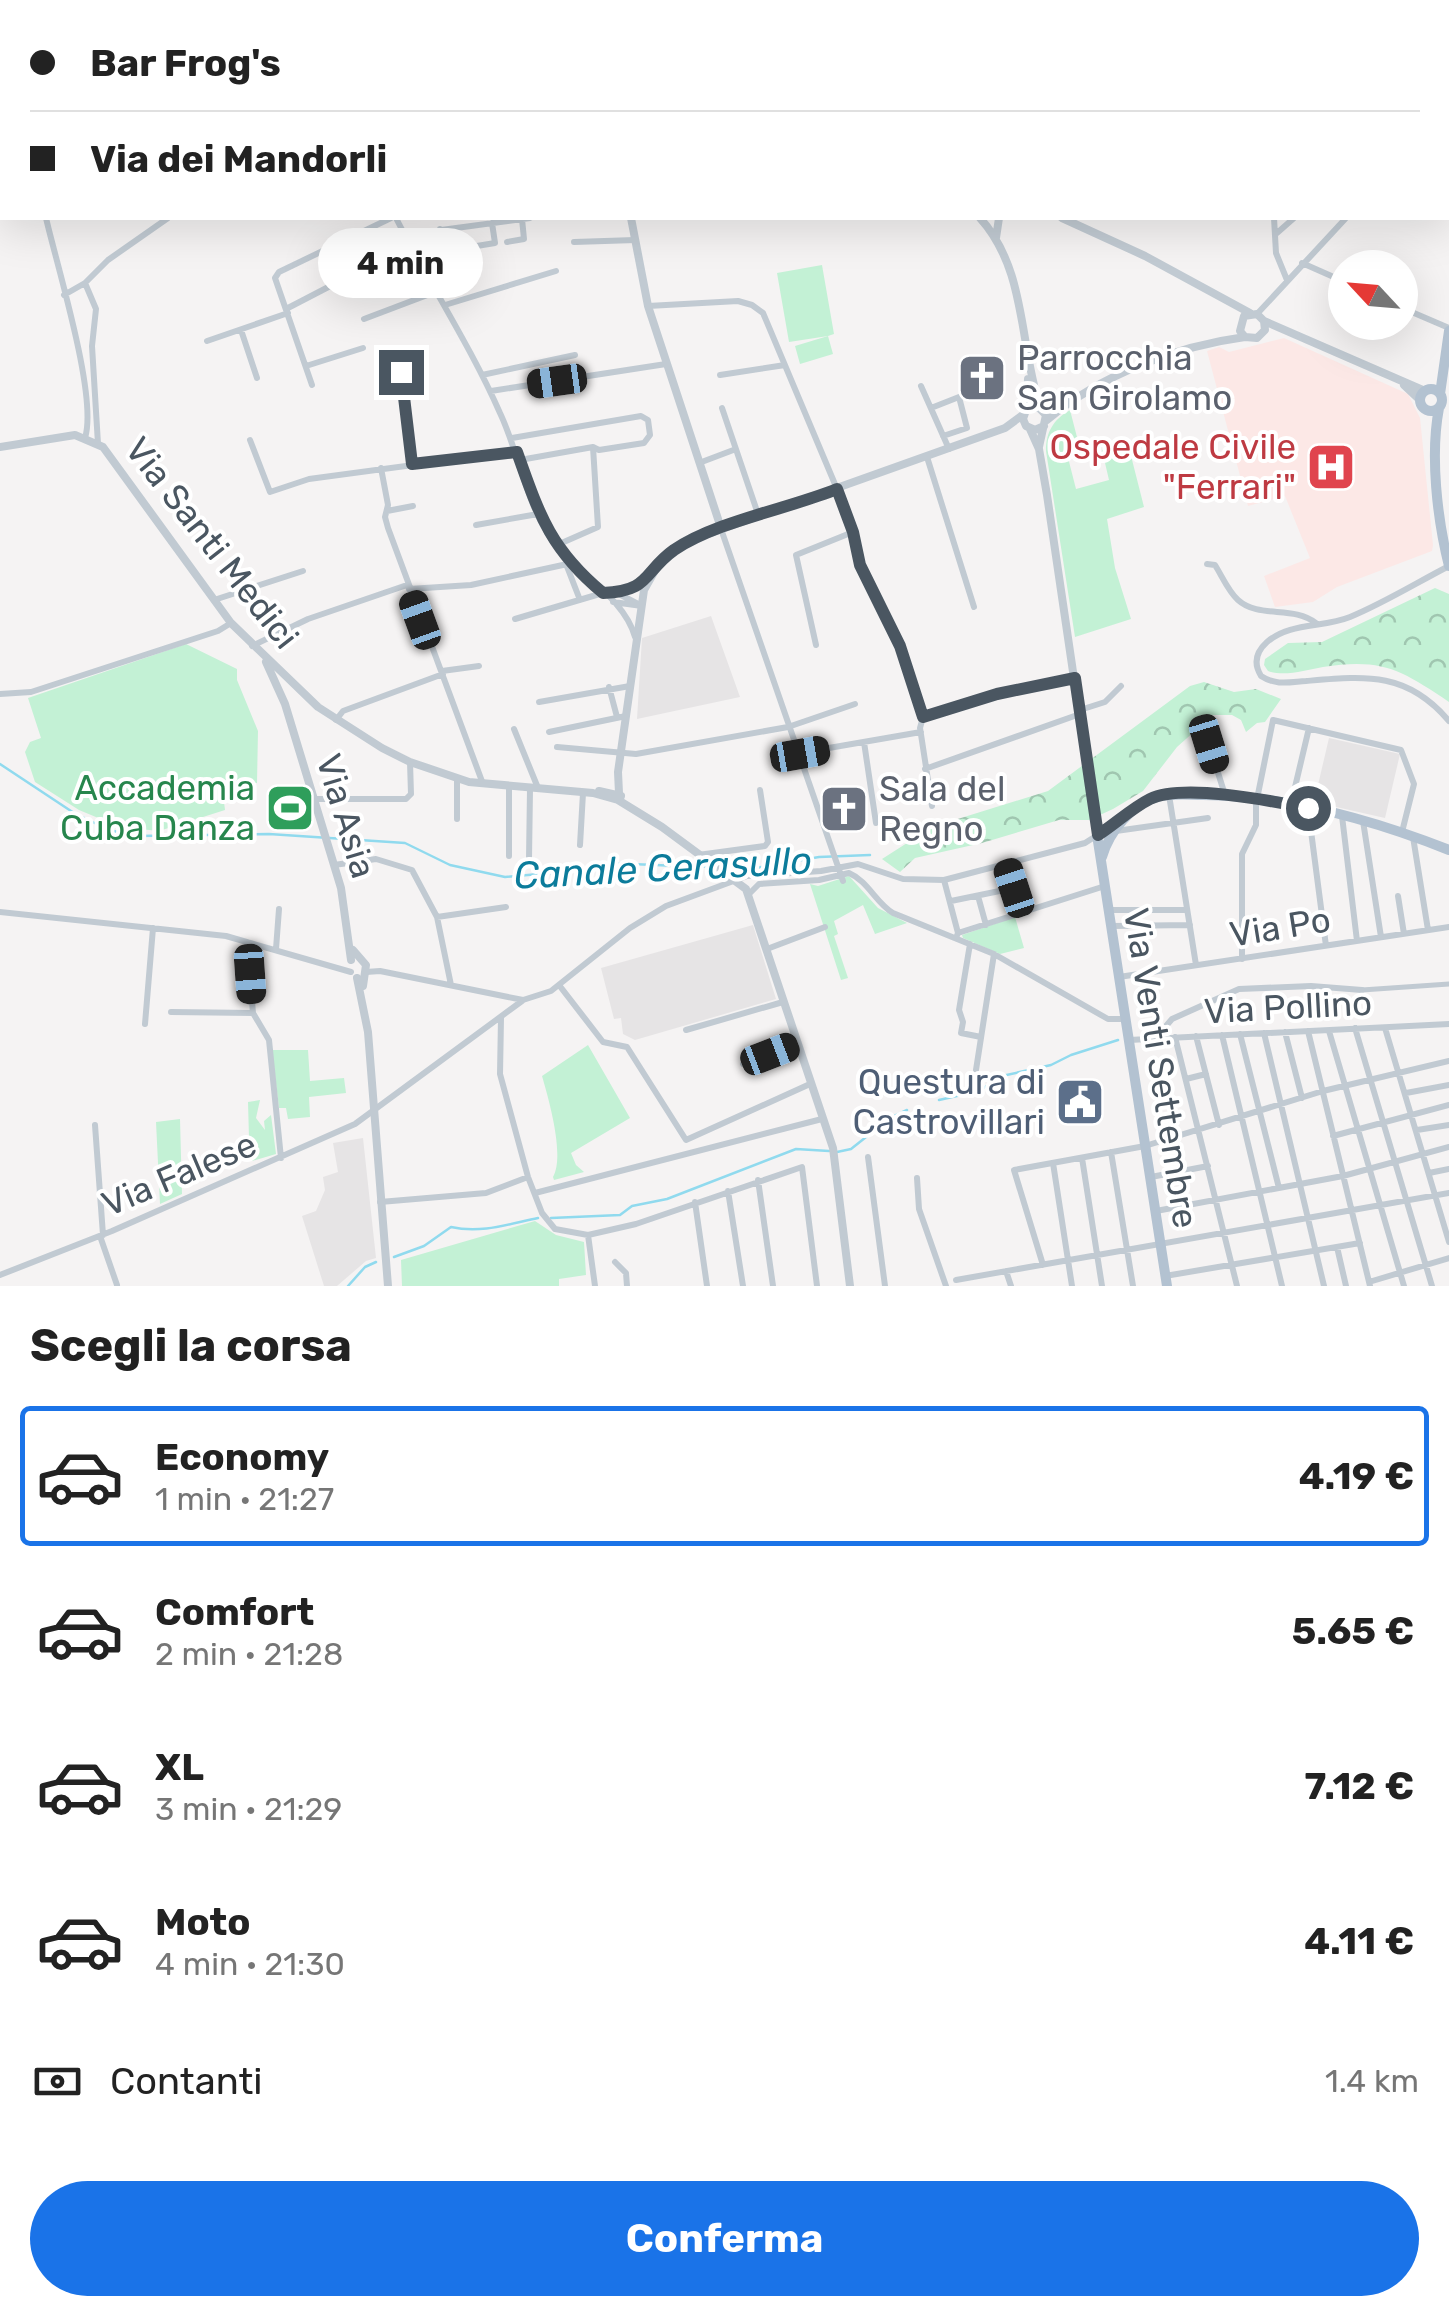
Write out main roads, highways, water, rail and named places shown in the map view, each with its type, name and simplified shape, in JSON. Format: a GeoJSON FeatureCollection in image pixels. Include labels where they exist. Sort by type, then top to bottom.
{"type":"FeatureCollection","features":[{"type":"Feature","properties":{"kind":"main road"},"geometry":{"type":"LineString","coordinates":[[1449,330],[1444,368],[1429,394],[1426,411],[1445,507],[1449,566]]}},
{"type":"Feature","properties":{"kind":"main road"},"geometry":{"type":"LineString","coordinates":[[1429,394],[1439,408],[1434,438]]}},
{"type":"Feature","properties":{"kind":"main road"},"geometry":{"type":"LineString","coordinates":[[1426,411],[1439,408]]}},
{"type":"Feature","properties":{"kind":"main road"},"geometry":{"type":"LineString","coordinates":[[1102,858],[1125,817],[1151,799],[1169,795],[1225,795],[1308,808],[1363,820],[1449,850]]}},
{"type":"Feature","properties":{"kind":"main road","name":"Via Venti Settembre"},"geometry":{"type":"LineString","coordinates":[[1125,817],[1096,829],[1166,1281]]}},
{"type":"Feature","properties":{"kind":"waterway","name":"Canale Cerasullo"},"geometry":{"type":"LineString","coordinates":[[0,764],[74,813],[109,830],[137,836],[269,834],[405,843],[450,865],[505,877],[573,871],[608,863],[702,867],[722,861],[750,869],[819,857],[870,855]]}},
{"type":"Feature","properties":{"kind":"waterway"},"geometry":{"type":"LineString","coordinates":[[939,1100],[979,1091],[1002,1076],[1051,1065],[1118,1040]]}},
{"type":"Feature","properties":{"kind":"waterway"},"geometry":{"type":"LineString","coordinates":[[837,1152],[851,1149],[890,1118],[907,1110]]}},
{"type":"Feature","properties":{"kind":"waterway"},"geometry":{"type":"LineString","coordinates":[[551,1218],[620,1215],[632,1206],[667,1199],[796,1149],[829,1151]]}},
{"type":"Feature","properties":{"kind":"waterway"},"geometry":{"type":"LineString","coordinates":[[394,1257],[424,1246],[451,1227],[484,1229],[538,1218]]}},
{"type":"Feature","properties":{"kind":"waterway"},"geometry":{"type":"LineString","coordinates":[[348,1286],[365,1267],[376,1262]]}},
{"type":"Feature","properties":{"kind":"place","name":"Parrocchia San Girolamo"},"geometry":{"type":"Point","coordinates":[982,378]}},
{"type":"Feature","properties":{"kind":"place","name":"Ospedale Civile \"Ferrari\""},"geometry":{"type":"Point","coordinates":[1331,467]}},
{"type":"Feature","properties":{"kind":"place","name":"Accademia Cuba Danza"},"geometry":{"type":"Point","coordinates":[290,808]}},
{"type":"Feature","properties":{"kind":"place","name":"Sala del Regno"},"geometry":{"type":"Point","coordinates":[844,809]}},
{"type":"Feature","properties":{"kind":"place","name":"Questura di Castrovillari"},"geometry":{"type":"Point","coordinates":[1080,1102]}}]}
